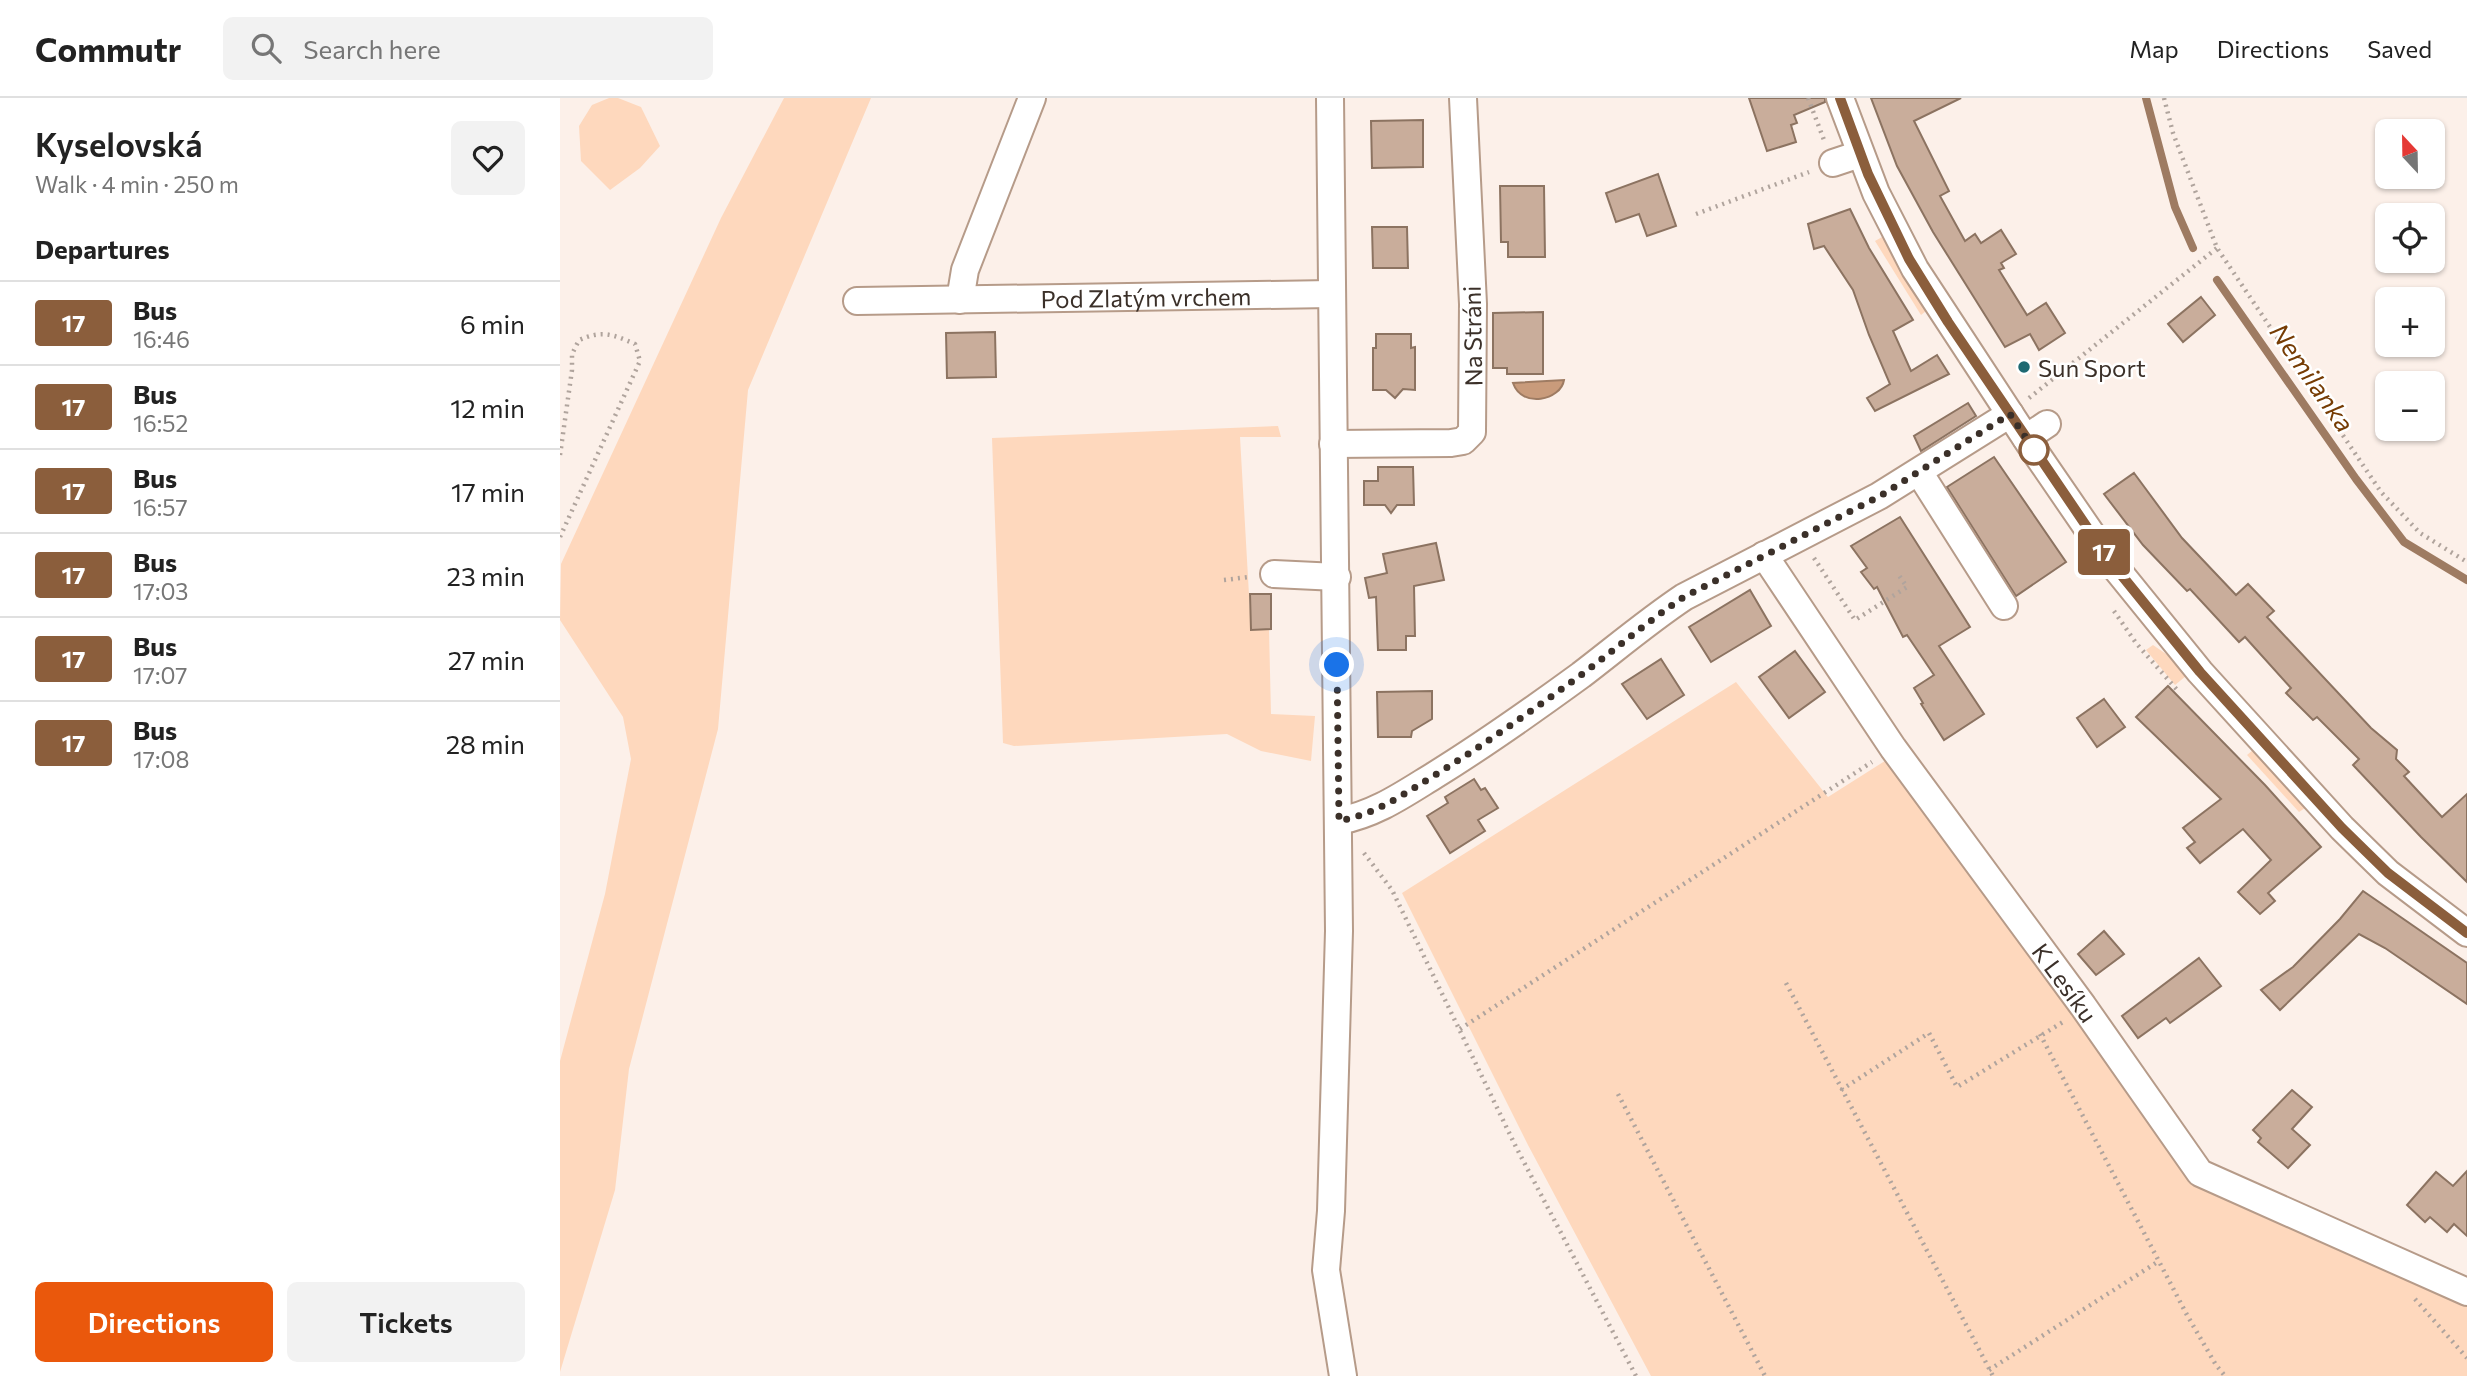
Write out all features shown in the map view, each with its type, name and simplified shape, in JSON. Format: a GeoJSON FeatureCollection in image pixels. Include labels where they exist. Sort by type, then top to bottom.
{"type":"FeatureCollection","features":[{"type":"Feature","properties":{"kind":"street"},"geometry":{"type":"LineString","coordinates":[[960,300],[965,270],[1032,98]]}},
{"type":"Feature","properties":{"kind":"street","name":"Na Stráni"},"geometry":{"type":"LineString","coordinates":[[1333,444],[1451,443],[1463,441],[1472,432],[1473,304],[1463,98]]}},
{"type":"Feature","properties":{"kind":"street"},"geometry":{"type":"LineString","coordinates":[[1840,98],[1860,154],[1909,259],[1930,294],[2020,406],[2110,561],[2200,672],[2314,798],[2371,857],[2416,896],[2467,933]]}},
{"type":"Feature","properties":{"kind":"street"},"geometry":{"type":"LineString","coordinates":[[1336,99],[1331,294],[1337,577],[1339,975],[1332,1197],[1326,1270],[1343,1376]]}},
{"type":"Feature","properties":{"kind":"street"},"geometry":{"type":"LineString","coordinates":[[1833,163],[1860,154]]}},
{"type":"Feature","properties":{"kind":"street","name":"Pod Zlatým vrchem"},"geometry":{"type":"LineString","coordinates":[[858,301],[1331,294]]}},
{"type":"Feature","properties":{"kind":"street"},"geometry":{"type":"LineString","coordinates":[[1339,828],[1378,809],[1476,750],[1584,673],[1660,613],[1718,578],[1801,537],[1919,472],[2020,406]]}},
{"type":"Feature","properties":{"kind":"street"},"geometry":{"type":"LineString","coordinates":[[1919,472],[2004,606]]}},
{"type":"Feature","properties":{"kind":"street","name":"K Lesíku"},"geometry":{"type":"LineString","coordinates":[[1764,555],[1893,748],[2083,1006],[2200,1173],[2467,1292]]}},
{"type":"Feature","properties":{"kind":"street"},"geometry":{"type":"LineString","coordinates":[[1274,574],[1337,577]]}},
{"type":"Feature","properties":{"kind":"path"},"geometry":{"type":"LineString","coordinates":[[1696,214],[1833,163],[1808,98]]}},
{"type":"Feature","properties":{"kind":"path"},"geometry":{"type":"LineString","coordinates":[[2164,98],[2173,133],[2217,248],[2381,492],[2420,533],[2467,562]]}},
{"type":"Feature","properties":{"kind":"path"},"geometry":{"type":"LineString","coordinates":[[2020,406],[2217,248]]}},
{"type":"Feature","properties":{"kind":"path"},"geometry":{"type":"LineString","coordinates":[[560,455],[572,354],[579,340],[595,333],[618,336],[635,344],[640,361],[560,537]]}},
{"type":"Feature","properties":{"kind":"path"},"geometry":{"type":"LineString","coordinates":[[1801,537],[1855,621],[1907,587],[1898,574]]}},
{"type":"Feature","properties":{"kind":"path"},"geometry":{"type":"LineString","coordinates":[[2113,609],[2136,643],[2178,691]]}},
{"type":"Feature","properties":{"kind":"path"},"geometry":{"type":"LineString","coordinates":[[1460,1029],[1893,748]]}},
{"type":"Feature","properties":{"kind":"path"},"geometry":{"type":"LineString","coordinates":[[1339,828],[1392,890],[1517,1147],[1636,1376]]}},
{"type":"Feature","properties":{"kind":"path"},"geometry":{"type":"LineString","coordinates":[[1786,983],[1993,1376]]}},
{"type":"Feature","properties":{"kind":"path"},"geometry":{"type":"LineString","coordinates":[[1841,1090],[1929,1033],[1957,1087],[2071,1017],[2083,1006]]}},
{"type":"Feature","properties":{"kind":"path"},"geometry":{"type":"LineString","coordinates":[[2040,1034],[2159,1261],[2216,1365],[2225,1376]]}},
{"type":"Feature","properties":{"kind":"path"},"geometry":{"type":"LineString","coordinates":[[1618,1094],[1765,1376]]}},
{"type":"Feature","properties":{"kind":"path"},"geometry":{"type":"LineString","coordinates":[[1989,1370],[2159,1261]]}},
{"type":"Feature","properties":{"kind":"path"},"geometry":{"type":"LineString","coordinates":[[2407,1290],[2467,1358]]}},
{"type":"Feature","properties":{"kind":"shaded area"},"geometry":{"type":"Polygon","coordinates":[[[609,98],[618,98],[641,107],[660,146],[640,168],[610,190],[581,161],[579,126],[592,105],[609,98]]]}},
{"type":"Feature","properties":{"kind":"shaded area"},"geometry":{"type":"Polygon","coordinates":[[[784,98],[871,98],[748,390],[718,729],[629,1069],[615,1190],[560,1372],[560,1061],[605,894],[631,759],[623,717],[560,620],[561,564],[721,218],[784,98]]]}},
{"type":"Feature","properties":{"kind":"shaded area"},"geometry":{"type":"Polygon","coordinates":[[[1882,237],[1926,311],[1921,315],[1875,241],[1882,237]]]}},
{"type":"Feature","properties":{"kind":"shaded area"},"geometry":{"type":"Polygon","coordinates":[[[1564,380],[1556,393],[1541,399],[1524,396],[1513,383],[1564,380]]]}},
{"type":"Feature","properties":{"kind":"shaded area"},"geometry":{"type":"Polygon","coordinates":[[[1278,426],[1281,437],[1240,437],[1251,630],[1269,630],[1271,714],[1315,716],[1311,761],[1261,751],[1227,734],[1014,746],[1003,743],[992,438],[1278,426]]]}},
{"type":"Feature","properties":{"kind":"shaded area"},"geometry":{"type":"Polygon","coordinates":[[[2153,645],[2166,654],[2186,676],[2175,685],[2146,650],[2153,645]]]}},
{"type":"Feature","properties":{"kind":"shaded area"},"geometry":{"type":"Polygon","coordinates":[[[1736,682],[1828,797],[1888,759],[2192,1181],[2467,1304],[2467,1376],[1651,1376],[1528,1145],[1402,893],[1736,682]]]}},
{"type":"Feature","properties":{"kind":"shaded area"},"geometry":{"type":"Polygon","coordinates":[[[2253,750],[2305,808],[2299,812],[2247,755],[2253,750]]]}},
{"type":"Feature","properties":{"kind":"building"},"geometry":{"type":"Polygon","coordinates":[[[1749,98],[1825,98],[1825,102],[1794,115],[1797,123],[1791,125],[1796,142],[1767,151],[1749,98]]]}},
{"type":"Feature","properties":{"kind":"building"},"geometry":{"type":"Polygon","coordinates":[[[1871,98],[1961,98],[1914,121],[1949,191],[1940,196],[1965,241],[1975,234],[1981,243],[2001,230],[2016,254],[2001,263],[2004,268],[1999,270],[2027,315],[2046,303],[2065,333],[2039,350],[2030,334],[2005,347],[1933,232],[1897,166],[1871,98]]]}},
{"type":"Feature","properties":{"kind":"building"},"geometry":{"type":"Polygon","coordinates":[[[1423,120],[1423,167],[1372,168],[1371,121],[1423,120]]]}},
{"type":"Feature","properties":{"kind":"building"},"geometry":{"type":"Polygon","coordinates":[[[1658,174],[1676,226],[1647,236],[1639,214],[1616,222],[1606,193],[1658,174]]]}},
{"type":"Feature","properties":{"kind":"building"},"geometry":{"type":"Polygon","coordinates":[[[1500,186],[1544,186],[1545,257],[1508,257],[1508,242],[1501,242],[1500,186]]]}},
{"type":"Feature","properties":{"kind":"building"},"geometry":{"type":"Polygon","coordinates":[[[1850,209],[1869,248],[1913,320],[1893,331],[1911,371],[1937,355],[1949,374],[1875,411],[1867,398],[1890,384],[1853,290],[1824,246],[1814,249],[1808,224],[1850,209]]]}},
{"type":"Feature","properties":{"kind":"building"},"geometry":{"type":"Polygon","coordinates":[[[1372,227],[1407,227],[1408,268],[1373,268],[1372,227]]]}},
{"type":"Feature","properties":{"kind":"building"},"geometry":{"type":"Polygon","coordinates":[[[2201,297],[2215,315],[2183,342],[2168,324],[2201,297]]]}},
{"type":"Feature","properties":{"kind":"building"},"geometry":{"type":"Polygon","coordinates":[[[1543,312],[1543,374],[1507,374],[1507,368],[1493,368],[1493,313],[1543,312]]]}},
{"type":"Feature","properties":{"kind":"building"},"geometry":{"type":"Polygon","coordinates":[[[995,332],[996,377],[947,378],[946,333],[995,332]]]}},
{"type":"Feature","properties":{"kind":"building"},"geometry":{"type":"Polygon","coordinates":[[[1376,334],[1411,334],[1411,348],[1415,347],[1415,390],[1403,389],[1395,398],[1386,390],[1373,390],[1373,348],[1376,348],[1376,334]]]}},
{"type":"Feature","properties":{"kind":"building"},"geometry":{"type":"Polygon","coordinates":[[[1968,403],[1976,416],[1921,451],[1914,436],[1968,403]]]}},
{"type":"Feature","properties":{"kind":"building"},"geometry":{"type":"Polygon","coordinates":[[[1994,457],[2066,562],[2016,596],[1947,487],[1994,457]]]}},
{"type":"Feature","properties":{"kind":"building"},"geometry":{"type":"Polygon","coordinates":[[[1378,467],[1413,467],[1414,505],[1397,505],[1391,513],[1385,505],[1364,505],[1364,481],[1378,481],[1378,467]]]}},
{"type":"Feature","properties":{"kind":"building"},"geometry":{"type":"Polygon","coordinates":[[[2134,473],[2182,538],[2236,595],[2248,584],[2274,611],[2267,617],[2371,728],[2397,750],[2396,759],[2409,772],[2404,776],[2442,817],[2467,794],[2467,882],[2353,765],[2359,759],[2317,717],[2313,720],[2286,693],[2291,688],[2245,637],[2239,642],[2190,589],[2187,591],[2143,545],[2104,494],[2134,473]]]}},
{"type":"Feature","properties":{"kind":"building"},"geometry":{"type":"Polygon","coordinates":[[[1900,517],[1970,627],[1939,646],[1984,714],[1944,740],[1914,688],[1934,675],[1907,635],[1903,637],[1877,587],[1874,589],[1861,572],[1867,568],[1851,546],[1900,517]]]}},
{"type":"Feature","properties":{"kind":"building"},"geometry":{"type":"Polygon","coordinates":[[[1436,543],[1444,580],[1414,586],[1415,636],[1406,636],[1406,650],[1378,650],[1376,597],[1369,598],[1365,578],[1387,573],[1383,554],[1436,543]]]}},
{"type":"Feature","properties":{"kind":"building"},"geometry":{"type":"Polygon","coordinates":[[[1750,590],[1771,626],[1711,662],[1689,627],[1750,590]]]}},
{"type":"Feature","properties":{"kind":"building"},"geometry":{"type":"Polygon","coordinates":[[[1250,594],[1271,594],[1271,629],[1251,630],[1250,594]]]}},
{"type":"Feature","properties":{"kind":"building"},"geometry":{"type":"Polygon","coordinates":[[[1795,651],[1825,692],[1789,718],[1759,677],[1795,651]]]}},
{"type":"Feature","properties":{"kind":"building"},"geometry":{"type":"Polygon","coordinates":[[[1661,659],[1684,695],[1647,719],[1622,684],[1661,659]]]}},
{"type":"Feature","properties":{"kind":"building"},"geometry":{"type":"Polygon","coordinates":[[[2168,686],[2265,785],[2321,847],[2268,893],[2275,901],[2260,914],[2238,892],[2271,860],[2243,829],[2200,863],[2187,848],[2195,842],[2183,828],[2221,799],[2136,717],[2168,686]]]}},
{"type":"Feature","properties":{"kind":"building"},"geometry":{"type":"Polygon","coordinates":[[[1432,691],[1432,719],[1412,731],[1411,737],[1378,737],[1377,692],[1432,691]]]}},
{"type":"Feature","properties":{"kind":"building"},"geometry":{"type":"Polygon","coordinates":[[[2104,699],[2125,727],[2097,747],[2077,718],[2104,699]]]}},
{"type":"Feature","properties":{"kind":"building"},"geometry":{"type":"Polygon","coordinates":[[[1474,779],[1481,790],[1485,788],[1498,808],[1478,820],[1485,831],[1450,853],[1427,816],[1448,803],[1445,797],[1474,779]]]}},
{"type":"Feature","properties":{"kind":"building"},"geometry":{"type":"Polygon","coordinates":[[[2363,891],[2467,963],[2467,1004],[2385,948],[2359,934],[2280,1010],[2261,990],[2293,967],[2363,891]]]}},
{"type":"Feature","properties":{"kind":"building"},"geometry":{"type":"Polygon","coordinates":[[[2104,931],[2124,954],[2096,975],[2078,954],[2104,931]]]}},
{"type":"Feature","properties":{"kind":"building"},"geometry":{"type":"Polygon","coordinates":[[[2199,958],[2221,986],[2170,1023],[2166,1018],[2138,1038],[2122,1016],[2199,958]]]}},
{"type":"Feature","properties":{"kind":"building"},"geometry":{"type":"Polygon","coordinates":[[[2292,1090],[2312,1107],[2292,1129],[2310,1145],[2288,1168],[2258,1142],[2261,1138],[2253,1130],[2292,1090]]]}},
{"type":"Feature","properties":{"kind":"building"},"geometry":{"type":"Polygon","coordinates":[[[2467,1171],[2467,1236],[2454,1224],[2447,1232],[2430,1217],[2425,1222],[2407,1205],[2436,1172],[2453,1186],[2467,1171]]]}},
{"type":"Feature","properties":{"kind":"waterway","name":"Nemilanka"},"geometry":{"type":"LineString","coordinates":[[2146,98],[2175,207],[2193,248]]}},
{"type":"Feature","properties":{"kind":"waterway","name":"Nemilanka"},"geometry":{"type":"LineString","coordinates":[[2217,280],[2356,479],[2404,542],[2467,580]]}},
{"type":"Feature","properties":{"kind":"bus line","name":"17"},"geometry":{"type":"LineString","coordinates":[[1840,98],[1868,174],[1909,259],[1948,322],[2110,561],[2200,672],[2342,828],[2388,873],[2467,933]]}},
{"type":"Feature","properties":{"kind":"place","name":"Sun Sport"},"geometry":{"type":"Point","coordinates":[2024,367]}},
{"type":"Feature","properties":{"kind":"route"},"geometry":{"type":"LineString","coordinates":[[1337,665],[1336,762],[1339,821],[1378,809],[1476,750],[1684,597],[1880,496],[2010,414],[2034,450]]}}]}
